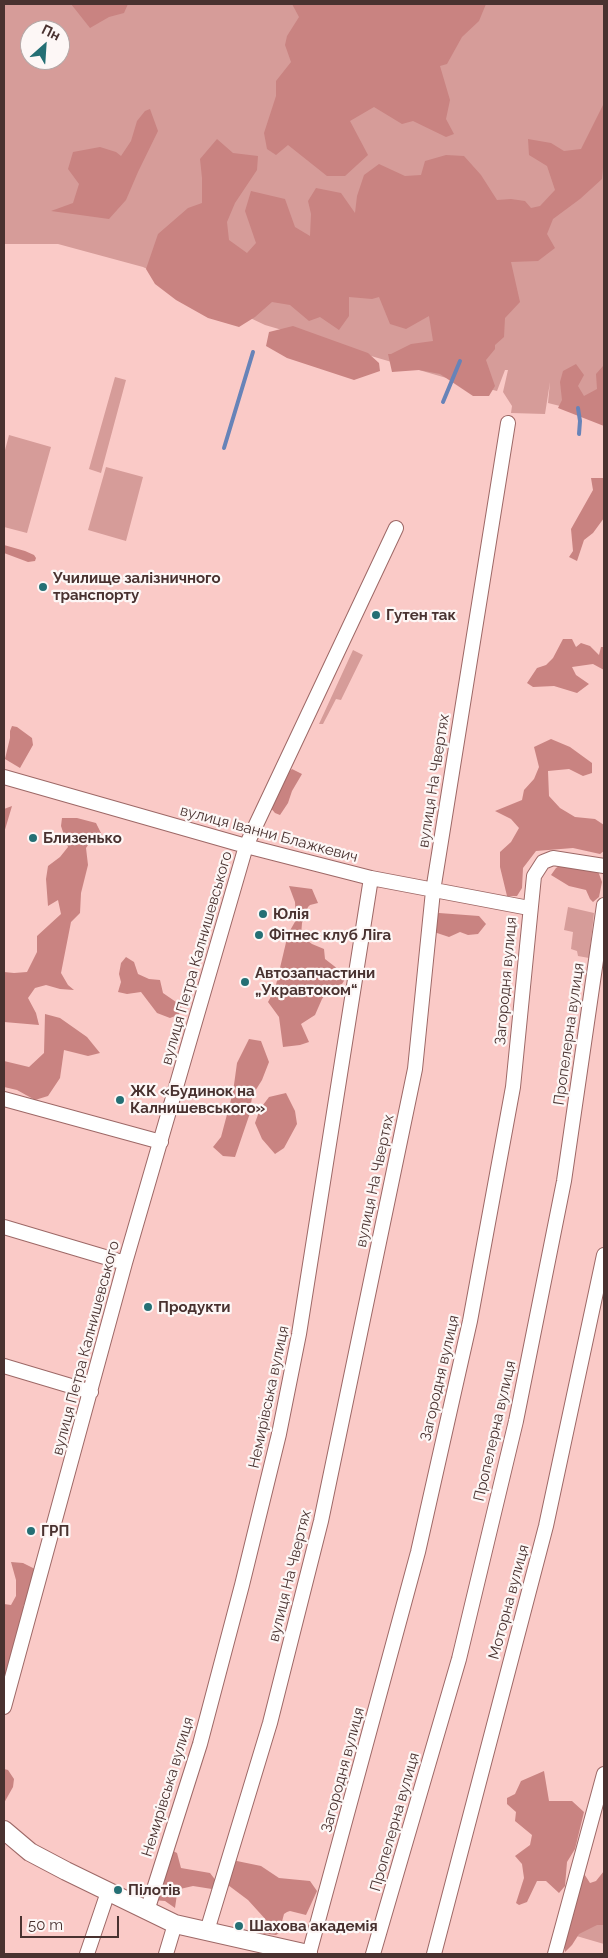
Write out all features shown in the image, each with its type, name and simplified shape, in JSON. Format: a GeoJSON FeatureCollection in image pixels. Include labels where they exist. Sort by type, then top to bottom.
{"type":"FeatureCollection","features":[{"type":"Feature","properties":{"kind":"street","name":"вулиця На Чвертях"},"geometry":{"type":"LineString","coordinates":[[207,1931],[270,1723],[323,1512],[415,1069],[433,891],[508,423]]}},
{"type":"Feature","properties":{"kind":"street","name":"вулиця Петра Калнишевського"},"geometry":{"type":"LineString","coordinates":[[4,1707],[160,1142],[246,846],[396,528]]}},
{"type":"Feature","properties":{"kind":"street","name":"вулиця Іванни Блажкевич"},"geometry":{"type":"LineString","coordinates":[[4,777],[246,846],[371,878],[529,908]]}},
{"type":"Feature","properties":{"kind":"street","name":"Загородня вулиця"},"geometry":{"type":"LineString","coordinates":[[309,1954],[418,1552],[470,1321],[513,1087],[529,908],[534,876],[543,862],[553,858],[604,866]]}},
{"type":"Feature","properties":{"kind":"street","name":"Немирівська вулиця"},"geometry":{"type":"LineString","coordinates":[[147,1911],[200,1744],[242,1585],[278,1434],[299,1334],[371,878]]}},
{"type":"Feature","properties":{"kind":"street","name":"Пропелерна вулиця"},"geometry":{"type":"LineString","coordinates":[[373,1954],[459,1658],[516,1421],[564,1182],[604,905]]}},
{"type":"Feature","properties":{"kind":"street"},"geometry":{"type":"LineString","coordinates":[[4,1099],[160,1142]]}},
{"type":"Feature","properties":{"kind":"street"},"geometry":{"type":"LineString","coordinates":[[4,1228],[126,1263]]}},
{"type":"Feature","properties":{"kind":"street","name":"Моторна вулиця"},"geometry":{"type":"LineString","coordinates":[[434,1954],[546,1526],[604,1255]]}},
{"type":"Feature","properties":{"kind":"street"},"geometry":{"type":"LineString","coordinates":[[4,1366],[91,1392]]}},
{"type":"Feature","properties":{"kind":"street"},"geometry":{"type":"LineString","coordinates":[[555,1954],[604,1774]]}},
{"type":"Feature","properties":{"kind":"street"},"geometry":{"type":"LineString","coordinates":[[4,1830],[30,1852],[175,1924],[207,1931],[263,1949],[309,1954]]}},
{"type":"Feature","properties":{"kind":"street"},"geometry":{"type":"LineString","coordinates":[[87,1954],[108,1892]]}},
{"type":"Feature","properties":{"kind":"street"},"geometry":{"type":"LineString","coordinates":[[166,1954],[175,1924]]}},
{"type":"Feature","properties":{"kind":"shaded area"},"geometry":{"type":"Polygon","coordinates":[[[4,4],[604,4],[604,417],[548,403],[550,382],[545,414],[511,413],[512,406],[503,392],[508,370],[505,370],[497,391],[443,377],[265,325],[143,267],[58,244],[4,244],[4,4]]]}},
{"type":"Feature","properties":{"kind":"shaded area"},"geometry":{"type":"Polygon","coordinates":[[[71,4],[128,4],[124,13],[109,17],[90,28],[71,4]]]}},
{"type":"Feature","properties":{"kind":"shaded area"},"geometry":{"type":"Polygon","coordinates":[[[292,4],[486,4],[479,21],[462,37],[447,64],[440,66],[450,100],[446,119],[454,134],[446,137],[413,121],[402,124],[374,107],[350,121],[368,155],[345,176],[327,176],[288,145],[276,155],[267,149],[264,133],[276,96],[276,81],[291,62],[285,45],[287,36],[299,17],[292,4]]]}},
{"type":"Feature","properties":{"kind":"shaded area"},"geometry":{"type":"Polygon","coordinates":[[[604,103],[602,179],[580,199],[553,219],[547,234],[555,248],[538,261],[511,262],[520,302],[505,318],[504,337],[495,345],[495,349],[486,360],[495,386],[489,396],[473,396],[440,374],[419,370],[392,372],[388,354],[411,344],[433,341],[429,316],[406,329],[390,324],[379,297],[372,299],[349,297],[349,316],[339,330],[320,317],[309,321],[290,305],[272,302],[255,317],[239,327],[208,318],[176,300],[155,284],[146,269],[158,234],[188,208],[202,203],[200,159],[217,139],[233,153],[258,156],[257,170],[235,203],[227,222],[229,240],[247,253],[256,243],[245,211],[251,191],[285,199],[295,227],[310,236],[311,214],[308,201],[316,188],[341,193],[355,213],[357,196],[364,175],[379,164],[405,176],[421,175],[425,161],[446,155],[464,156],[481,175],[497,200],[525,201],[531,208],[540,206],[555,190],[547,166],[529,155],[528,139],[551,143],[564,151],[581,149],[604,103]]]}},
{"type":"Feature","properties":{"kind":"shaded area"},"geometry":{"type":"Polygon","coordinates":[[[150,109],[158,131],[126,200],[109,219],[51,211],[73,203],[79,184],[68,169],[73,152],[100,147],[116,152],[121,156],[131,141],[137,121],[145,111],[150,109]]]}},
{"type":"Feature","properties":{"kind":"shaded area"},"geometry":{"type":"Polygon","coordinates":[[[293,326],[368,353],[379,363],[380,371],[354,380],[287,358],[266,346],[269,332],[293,326]]]}},
{"type":"Feature","properties":{"kind":"shaded area"},"geometry":{"type":"Polygon","coordinates":[[[576,364],[584,375],[578,386],[584,396],[597,389],[596,374],[604,366],[604,426],[558,408],[562,400],[560,382],[563,371],[576,364]]]}},
{"type":"Feature","properties":{"kind":"shaded area"},"geometry":{"type":"Polygon","coordinates":[[[115,377],[126,380],[101,473],[89,469],[115,377]]]}},
{"type":"Feature","properties":{"kind":"shaded area"},"geometry":{"type":"Polygon","coordinates":[[[9,435],[51,447],[27,533],[4,527],[4,454],[9,435]]]}},
{"type":"Feature","properties":{"kind":"shaded area"},"geometry":{"type":"Polygon","coordinates":[[[106,467],[143,477],[126,541],[88,530],[106,467]]]}},
{"type":"Feature","properties":{"kind":"shaded area"},"geometry":{"type":"Polygon","coordinates":[[[591,478],[604,478],[604,518],[593,533],[584,540],[577,561],[569,557],[573,551],[571,529],[593,490],[591,478]]]}},
{"type":"Feature","properties":{"kind":"shaded area"},"geometry":{"type":"Polygon","coordinates":[[[4,545],[34,555],[35,561],[28,562],[4,553],[4,545]]]}},
{"type":"Feature","properties":{"kind":"shaded area"},"geometry":{"type":"Polygon","coordinates":[[[563,639],[572,639],[576,647],[581,643],[590,646],[599,655],[601,647],[604,647],[604,670],[593,664],[572,667],[576,675],[589,684],[577,693],[554,686],[533,687],[527,683],[537,668],[546,665],[553,658],[563,639]]]}},
{"type":"Feature","properties":{"kind":"shaded area"},"geometry":{"type":"Polygon","coordinates":[[[353,650],[363,655],[341,700],[336,699],[323,724],[319,724],[353,650]]]}},
{"type":"Feature","properties":{"kind":"shaded area"},"geometry":{"type":"Polygon","coordinates":[[[12,726],[17,727],[32,738],[33,745],[20,768],[5,759],[12,726]]]}},
{"type":"Feature","properties":{"kind":"shaded area"},"geometry":{"type":"Polygon","coordinates":[[[551,739],[570,747],[592,763],[592,773],[583,776],[569,769],[548,771],[549,796],[560,808],[575,817],[595,819],[604,825],[604,851],[600,854],[573,848],[536,851],[523,868],[522,888],[517,896],[507,896],[500,867],[500,852],[511,842],[519,828],[511,819],[495,811],[522,800],[524,790],[534,779],[539,767],[534,747],[551,739]]]}},
{"type":"Feature","properties":{"kind":"shaded area"},"geometry":{"type":"Polygon","coordinates":[[[292,769],[302,774],[280,815],[275,813],[269,806],[284,776],[292,769]]]}},
{"type":"Feature","properties":{"kind":"shaded area"},"geometry":{"type":"Polygon","coordinates":[[[12,806],[4,833],[4,809],[12,806]]]}},
{"type":"Feature","properties":{"kind":"shaded area"},"geometry":{"type":"Polygon","coordinates":[[[62,818],[77,818],[96,823],[102,835],[92,839],[86,848],[88,865],[81,893],[80,913],[71,922],[61,973],[68,985],[74,990],[46,985],[35,988],[28,998],[36,1013],[39,1025],[4,1022],[4,972],[27,972],[37,952],[37,936],[61,914],[58,900],[48,906],[46,879],[48,866],[60,857],[68,847],[61,826],[62,818]]]}},
{"type":"Feature","properties":{"kind":"shaded area"},"geometry":{"type":"Polygon","coordinates":[[[566,862],[595,863],[602,882],[599,897],[593,902],[586,890],[569,886],[551,875],[556,868],[566,862]]]}},
{"type":"Feature","properties":{"kind":"shaded area"},"geometry":{"type":"Polygon","coordinates":[[[289,886],[312,889],[318,903],[308,907],[302,923],[301,936],[312,944],[324,949],[325,959],[347,976],[342,984],[331,987],[322,999],[315,1015],[301,1024],[309,1042],[283,1047],[279,1017],[268,1002],[275,989],[288,934],[296,920],[295,902],[289,886]]]}},
{"type":"Feature","properties":{"kind":"shaded area"},"geometry":{"type":"Polygon","coordinates":[[[568,907],[594,913],[589,958],[578,956],[577,951],[571,949],[573,932],[564,930],[568,907]]]}},
{"type":"Feature","properties":{"kind":"shaded area"},"geometry":{"type":"Polygon","coordinates":[[[439,913],[479,916],[486,924],[478,934],[468,935],[460,932],[449,937],[434,932],[433,917],[439,913]]]}},
{"type":"Feature","properties":{"kind":"shaded area"},"geometry":{"type":"Polygon","coordinates":[[[126,957],[134,962],[138,974],[149,979],[160,980],[163,993],[183,1009],[178,1015],[170,1018],[157,1013],[141,992],[127,994],[118,992],[121,982],[119,974],[121,963],[126,957]]]}},
{"type":"Feature","properties":{"kind":"shaded area"},"geometry":{"type":"Polygon","coordinates":[[[45,1014],[60,1018],[87,1037],[100,1053],[88,1056],[64,1050],[60,1078],[48,1096],[35,1100],[17,1090],[4,1087],[4,1061],[29,1067],[44,1053],[45,1014]]]}},
{"type":"Feature","properties":{"kind":"shaded area"},"geometry":{"type":"Polygon","coordinates":[[[249,1039],[261,1041],[269,1062],[262,1080],[252,1096],[250,1113],[235,1157],[223,1156],[213,1147],[221,1137],[233,1092],[237,1063],[249,1039]]]}},
{"type":"Feature","properties":{"kind":"shaded area"},"geometry":{"type":"Polygon","coordinates":[[[286,1093],[295,1111],[297,1124],[284,1148],[275,1154],[262,1139],[255,1123],[260,1109],[269,1097],[286,1093]]]}},
{"type":"Feature","properties":{"kind":"shaded area"},"geometry":{"type":"Polygon","coordinates":[[[11,1562],[23,1563],[37,1570],[23,1607],[25,1627],[4,1703],[4,1604],[11,1605],[16,1596],[16,1580],[11,1562]]]}},
{"type":"Feature","properties":{"kind":"shaded area"},"geometry":{"type":"Polygon","coordinates":[[[4,1769],[8,1770],[14,1779],[13,1787],[4,1803],[4,1769]]]}},
{"type":"Feature","properties":{"kind":"shaded area"},"geometry":{"type":"Polygon","coordinates":[[[544,1771],[549,1801],[572,1801],[584,1812],[575,1849],[567,1862],[565,1886],[559,1893],[546,1881],[537,1881],[527,1902],[519,1905],[516,1903],[524,1878],[522,1864],[515,1856],[530,1845],[532,1835],[515,1821],[516,1812],[507,1804],[507,1798],[515,1794],[521,1781],[544,1771]]]}},
{"type":"Feature","properties":{"kind":"shaded area"},"geometry":{"type":"Polygon","coordinates":[[[169,1849],[177,1853],[181,1868],[210,1873],[217,1882],[212,1889],[193,1886],[180,1889],[177,1894],[175,1908],[165,1901],[153,1900],[169,1849]]]}},
{"type":"Feature","properties":{"kind":"shaded area"},"geometry":{"type":"Polygon","coordinates":[[[232,1860],[261,1866],[279,1878],[310,1881],[317,1891],[306,1915],[287,1912],[284,1914],[279,1933],[276,1935],[259,1933],[267,1921],[248,1900],[228,1885],[232,1860]]]}},
{"type":"Feature","properties":{"kind":"shaded area"},"geometry":{"type":"Polygon","coordinates":[[[579,1866],[590,1883],[596,1881],[604,1871],[604,1925],[597,1925],[579,1934],[565,1952],[563,1930],[579,1866]]]}},
{"type":"Feature","properties":{"kind":"shaded area"},"geometry":{"type":"Polygon","coordinates":[[[604,1918],[604,1944],[573,1935],[604,1918]]]}},
{"type":"Feature","properties":{"kind":"waterway"},"geometry":{"type":"LineString","coordinates":[[224,448],[253,352]]}},
{"type":"Feature","properties":{"kind":"waterway"},"geometry":{"type":"LineString","coordinates":[[443,402],[460,361]]}},
{"type":"Feature","properties":{"kind":"waterway"},"geometry":{"type":"LineString","coordinates":[[578,408],[579,434]]}},
{"type":"Feature","properties":{"kind":"place","name":"Училище залізничного транспорту"},"geometry":{"type":"Point","coordinates":[43,587]}},
{"type":"Feature","properties":{"kind":"place","name":"Гутен так"},"geometry":{"type":"Point","coordinates":[376,615]}},
{"type":"Feature","properties":{"kind":"place","name":"Близенько"},"geometry":{"type":"Point","coordinates":[33,838]}},
{"type":"Feature","properties":{"kind":"place","name":"Юлія"},"geometry":{"type":"Point","coordinates":[263,914]}},
{"type":"Feature","properties":{"kind":"place","name":"Фітнес клуб Ліга"},"geometry":{"type":"Point","coordinates":[259,935]}},
{"type":"Feature","properties":{"kind":"place","name":"Автозапчастини „Укравтоком“"},"geometry":{"type":"Point","coordinates":[245,982]}},
{"type":"Feature","properties":{"kind":"place","name":"ЖК «Будинок на Калнишевського»"},"geometry":{"type":"Point","coordinates":[120,1100]}},
{"type":"Feature","properties":{"kind":"place","name":"Продукти"},"geometry":{"type":"Point","coordinates":[148,1307]}},
{"type":"Feature","properties":{"kind":"place","name":"ГРП"},"geometry":{"type":"Point","coordinates":[31,1531]}},
{"type":"Feature","properties":{"kind":"place","name":"Пілотів"},"geometry":{"type":"Point","coordinates":[118,1890]}},
{"type":"Feature","properties":{"kind":"place","name":"Шахова академія"},"geometry":{"type":"Point","coordinates":[239,1926]}}]}
